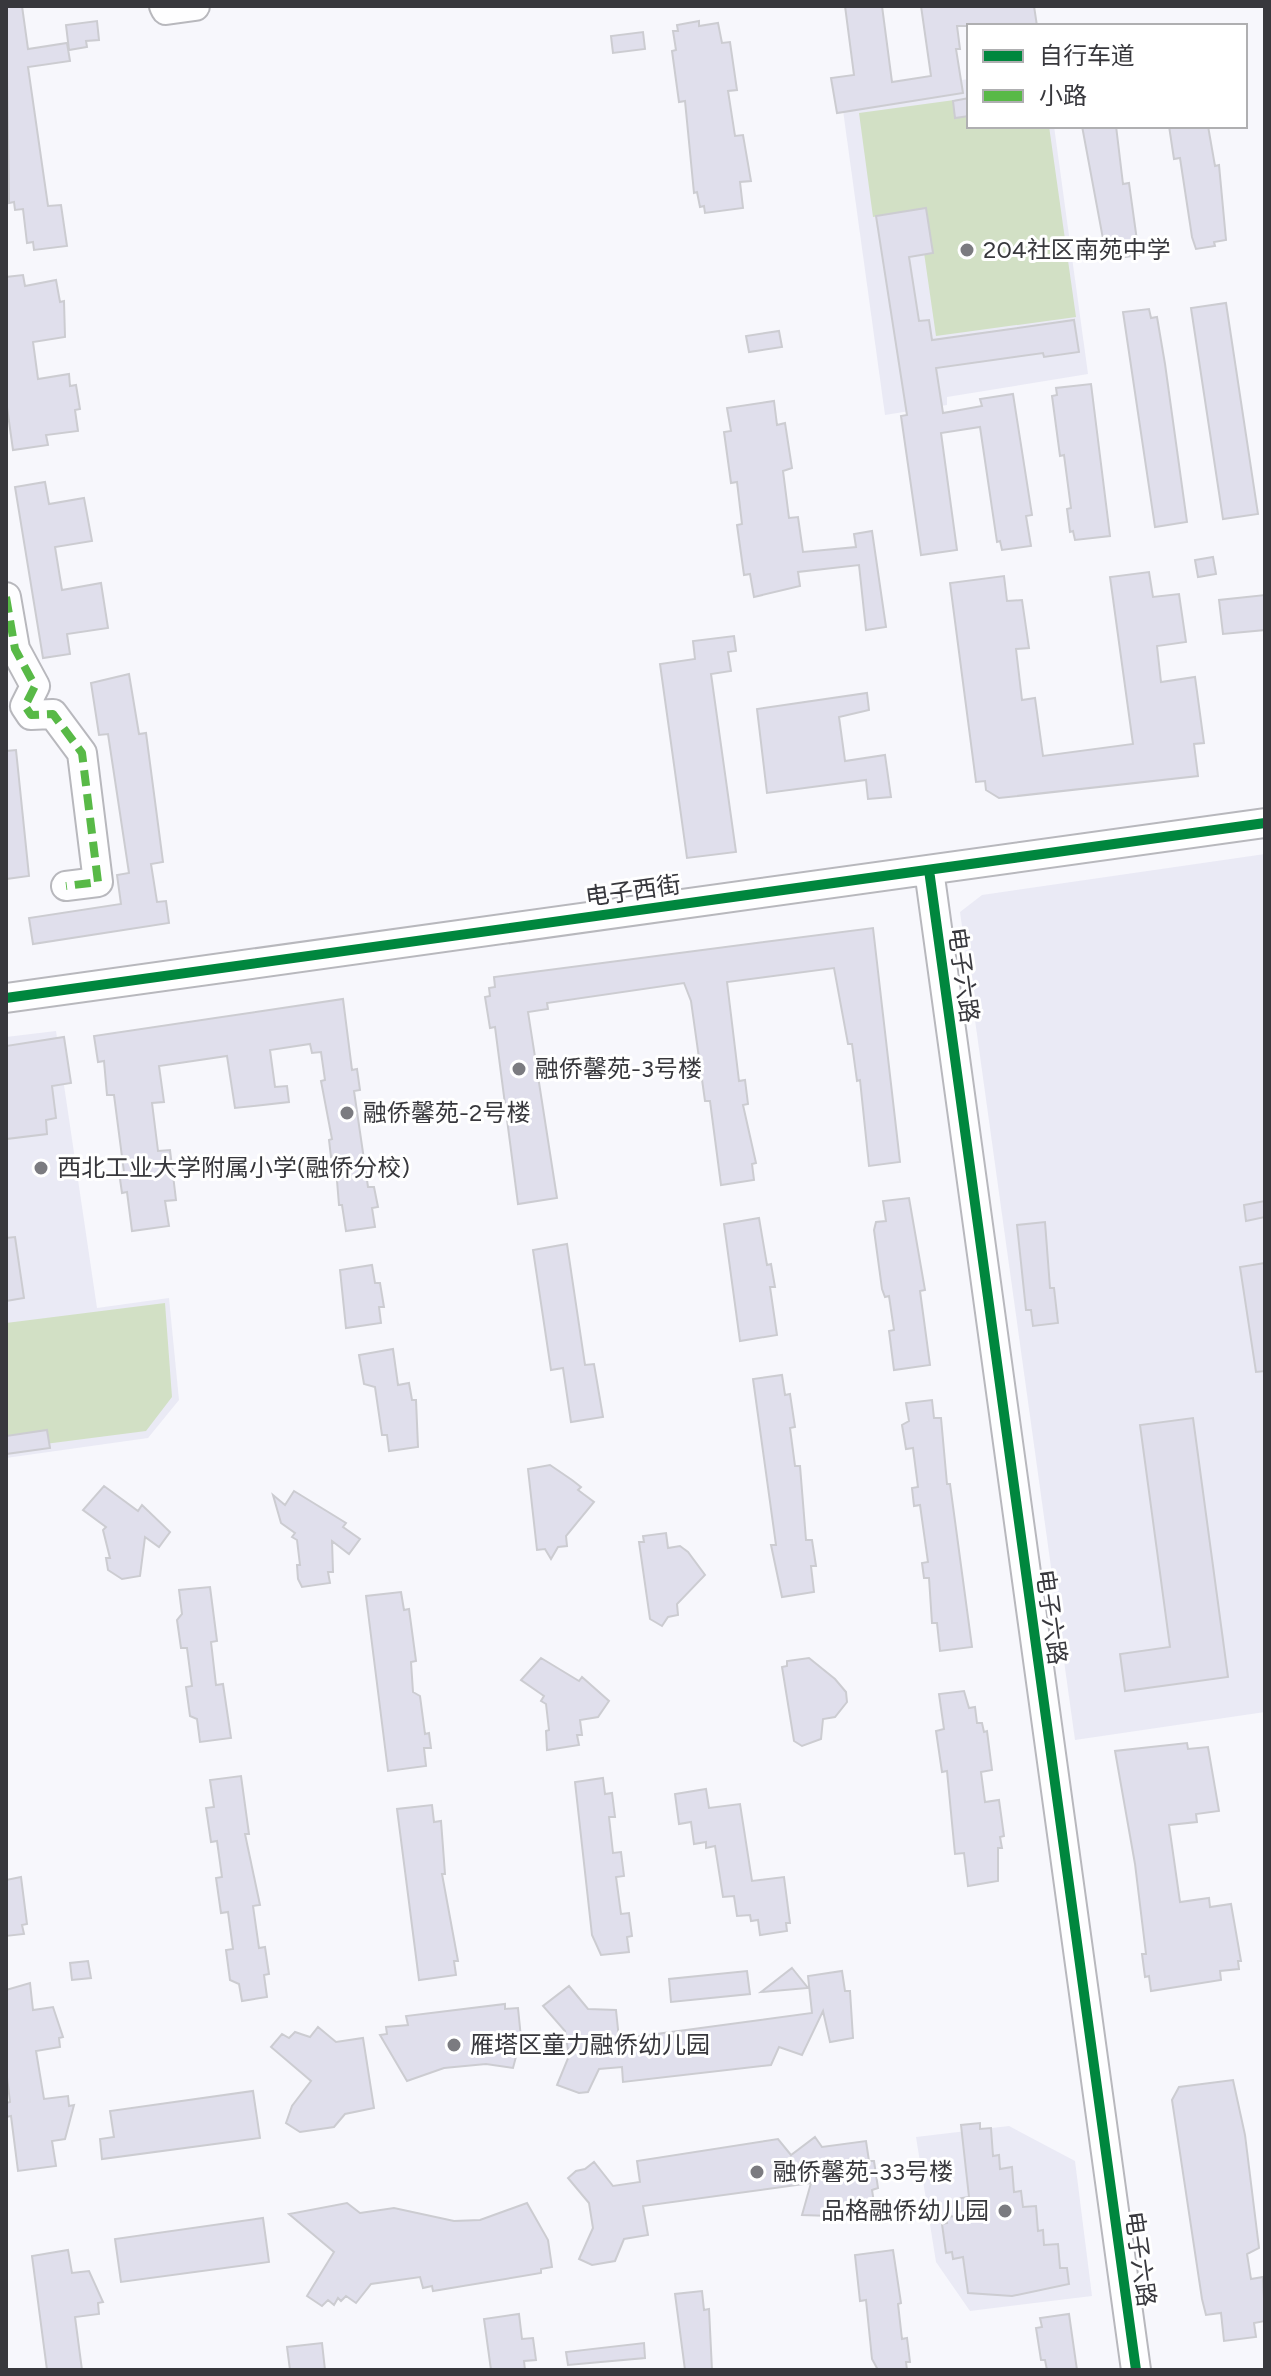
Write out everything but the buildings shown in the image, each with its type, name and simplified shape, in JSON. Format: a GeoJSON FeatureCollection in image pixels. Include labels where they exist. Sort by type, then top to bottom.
{"type":"FeatureCollection","features":[{"type":"Feature","properties":{"kind":"street"},"geometry":{"type":"LineString","coordinates":[[164,6],[166,10],[195,6]]}},
{"type":"Feature","properties":{"kind":"street"},"geometry":{"type":"LineString","coordinates":[[6,597],[10,650],[35,686],[25,706],[31,715],[53,714],[82,753],[98,882],[66,886]]}},
{"type":"Feature","properties":{"kind":"street","name":"电子西街"},"geometry":{"type":"LineString","coordinates":[[6,998],[1265,823]]}},
{"type":"Feature","properties":{"kind":"street","name":"电子六路"},"geometry":{"type":"LineString","coordinates":[[929,870],[1136,2370]]}},
{"type":"Feature","properties":{"kind":"shaded area","name":"204社区南苑中学"},"geometry":{"type":"Polygon","coordinates":[[[967,79],[967,128],[1054,128],[1088,374],[947,397],[947,405],[885,415],[841,96],[967,79]]]}},
{"type":"Feature","properties":{"kind":"shaded area"},"geometry":{"type":"Polygon","coordinates":[[[1265,854],[1265,1712],[1075,1740],[960,912],[982,895],[1265,854]]]}},
{"type":"Feature","properties":{"kind":"shaded area","name":"西北工业大学附属小学(融侨分校)"},"geometry":{"type":"Polygon","coordinates":[[[56,1031],[97,1308],[169,1298],[179,1400],[148,1438],[6,1458],[6,1037],[56,1031]]]}},
{"type":"Feature","properties":{"kind":"shaded area","name":"品格融侨幼儿园"},"geometry":{"type":"Polygon","coordinates":[[[1009,2126],[1075,2161],[1092,2296],[970,2311],[936,2262],[916,2137],[1009,2126]]]}},
{"type":"Feature","properties":{"kind":"green space"},"geometry":{"type":"Polygon","coordinates":[[[967,98],[967,128],[1049,128],[1076,317],[936,336],[918,211],[873,217],[859,113],[967,98]]]}},
{"type":"Feature","properties":{"kind":"green space"},"geometry":{"type":"Polygon","coordinates":[[[165,1303],[172,1397],[146,1431],[6,1449],[6,1323],[165,1303]]]}},
{"type":"Feature","properties":{"kind":"marked path"},"geometry":{"type":"LineString","coordinates":[[6,597],[15,649],[35,686],[25,706],[31,715],[53,714],[82,753],[98,882],[66,886]]}},
{"type":"Feature","properties":{"kind":"cycle path"},"geometry":{"type":"LineString","coordinates":[[6,998],[1265,823]]}},
{"type":"Feature","properties":{"kind":"cycle path"},"geometry":{"type":"LineString","coordinates":[[929,870],[1136,2370]]}},
{"type":"Feature","properties":{"kind":"place","name":"204社区南苑中学"},"geometry":{"type":"Point","coordinates":[967,250]}},
{"type":"Feature","properties":{"kind":"place","name":"融侨馨苑-3号楼"},"geometry":{"type":"Point","coordinates":[519,1069]}},
{"type":"Feature","properties":{"kind":"place","name":"融侨馨苑-2号楼"},"geometry":{"type":"Point","coordinates":[347,1113]}},
{"type":"Feature","properties":{"kind":"place","name":"西北工业大学附属小学(融侨分校)"},"geometry":{"type":"Point","coordinates":[41,1168]}},
{"type":"Feature","properties":{"kind":"place","name":"雁塔区童力融侨幼儿园"},"geometry":{"type":"Point","coordinates":[454,2045]}},
{"type":"Feature","properties":{"kind":"place","name":"融侨馨苑-33号楼"},"geometry":{"type":"Point","coordinates":[757,2172]}},
{"type":"Feature","properties":{"kind":"place","name":"品格融侨幼儿园"},"geometry":{"type":"Point","coordinates":[1005,2211]}}]}
